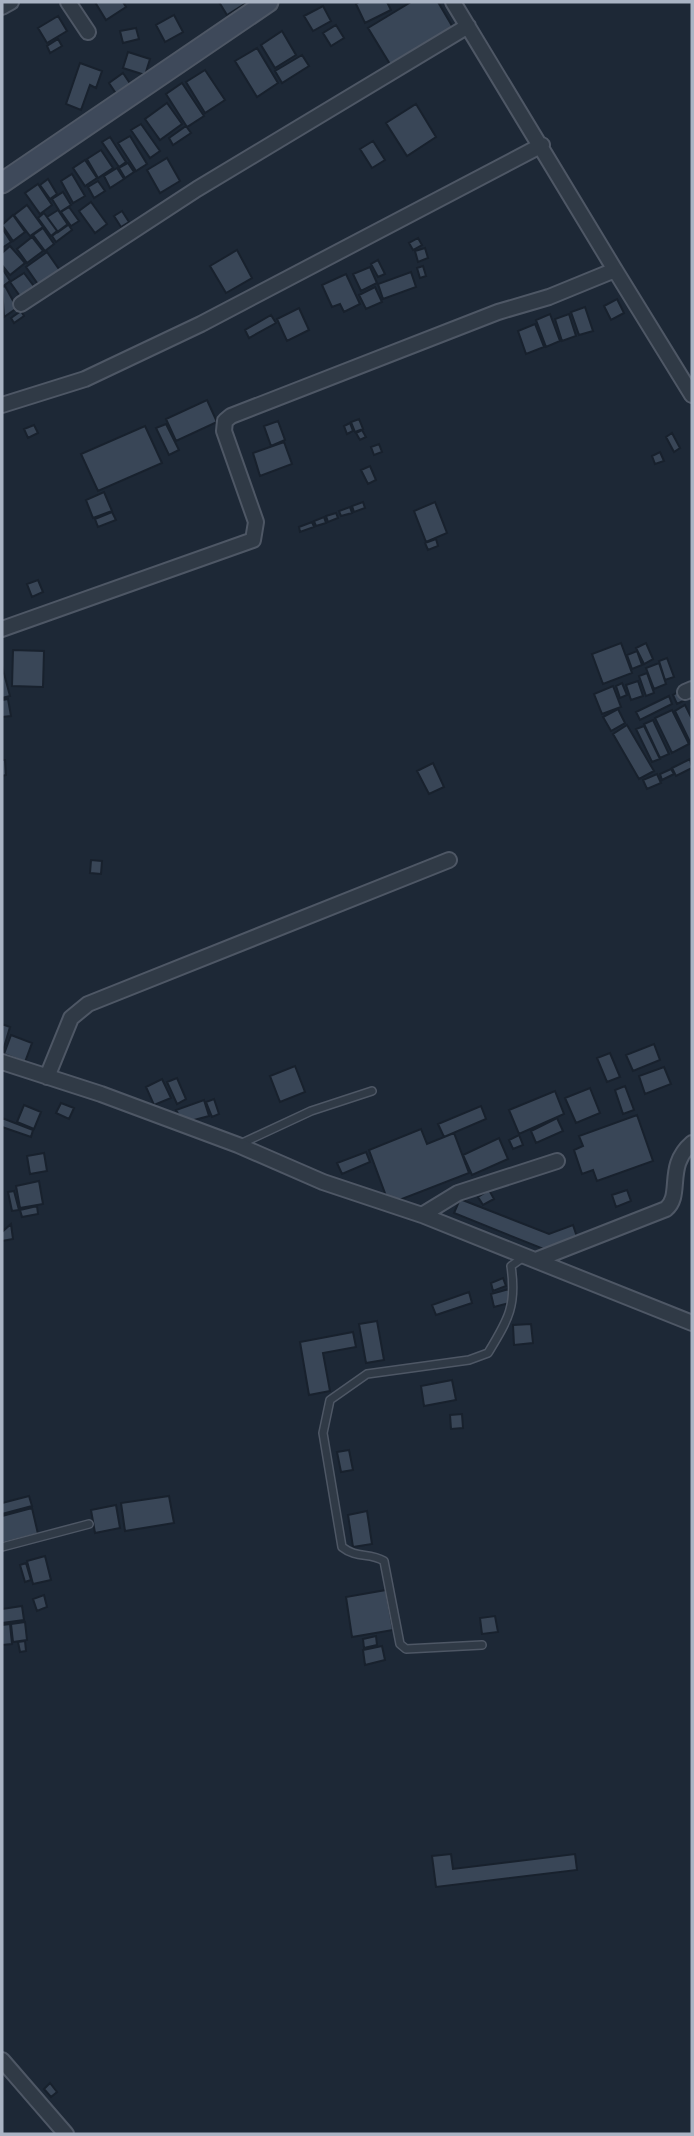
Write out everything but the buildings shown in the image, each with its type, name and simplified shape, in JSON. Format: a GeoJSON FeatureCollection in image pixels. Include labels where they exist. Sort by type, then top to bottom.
{"type":"FeatureCollection","features":[{"type":"Feature","properties":{"kind":"main road"},"geometry":{"type":"LineString","coordinates":[[2,183],[268,2]]}},
{"type":"Feature","properties":{"kind":"street"},"geometry":{"type":"LineString","coordinates":[[2,8],[11,2]]}},
{"type":"Feature","properties":{"kind":"street"},"geometry":{"type":"LineString","coordinates":[[68,2],[88,32]]}},
{"type":"Feature","properties":{"kind":"street"},"geometry":{"type":"LineString","coordinates":[[453,2],[692,395]]}},
{"type":"Feature","properties":{"kind":"street"},"geometry":{"type":"LineString","coordinates":[[21,304],[197,189],[468,26]]}},
{"type":"Feature","properties":{"kind":"street"},"geometry":{"type":"LineString","coordinates":[[2,405],[85,379],[201,324],[542,145]]}},
{"type":"Feature","properties":{"kind":"street"},"geometry":{"type":"LineString","coordinates":[[2,629],[253,540],[256,522],[224,431],[225,421],[231,416],[485,316],[574,288],[615,270]]}},
{"type":"Feature","properties":{"kind":"street"},"geometry":{"type":"LineString","coordinates":[[47,1077],[71,1018],[88,1004],[449,860]]}},
{"type":"Feature","properties":{"kind":"street"},"geometry":{"type":"LineString","coordinates":[[2,1062],[238,1146],[323,1182],[422,1215],[692,1323]]}},
{"type":"Feature","properties":{"kind":"street"},"geometry":{"type":"LineString","coordinates":[[531,1257],[666,1209],[674,1198],[678,1159],[692,1143]]}},
{"type":"Feature","properties":{"kind":"street"},"geometry":{"type":"LineString","coordinates":[[422,1215],[458,1194],[557,1161]]}},
{"type":"Feature","properties":{"kind":"street"},"geometry":{"type":"LineString","coordinates":[[2,2060],[66,2134]]}},
{"type":"Feature","properties":{"kind":"lane"},"geometry":{"type":"LineString","coordinates":[[238,1146],[311,1111],[372,1091]]}},
{"type":"Feature","properties":{"kind":"lane"},"geometry":{"type":"LineString","coordinates":[[482,1645],[406,1649],[400,1644],[384,1561],[376,1557],[352,1555],[341,1547],[323,1433],[330,1400],[367,1374],[469,1360],[488,1353],[512,1311],[514,1289],[511,1266],[531,1257]]}},
{"type":"Feature","properties":{"kind":"lane"},"geometry":{"type":"LineString","coordinates":[[2,1547],[89,1524]]}}]}
